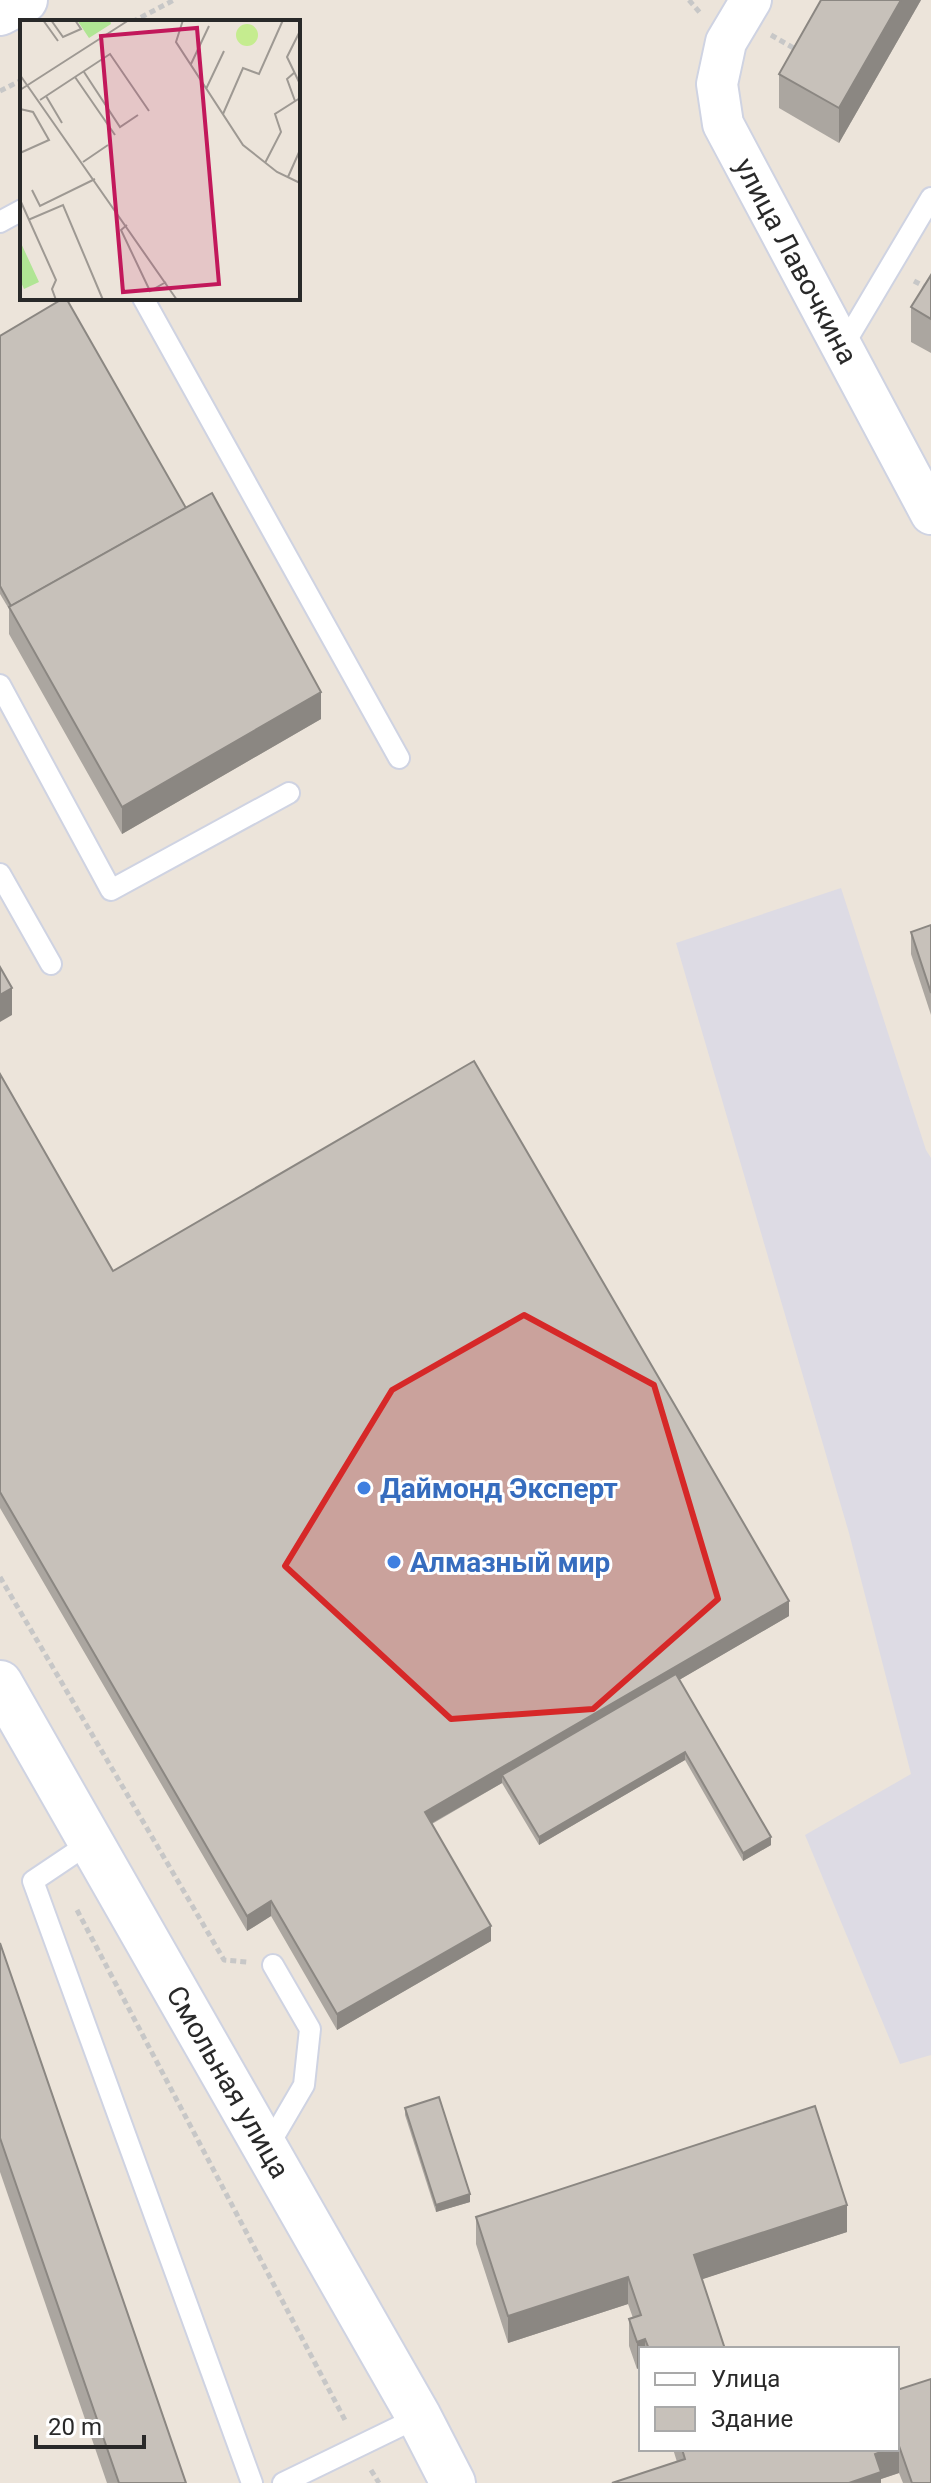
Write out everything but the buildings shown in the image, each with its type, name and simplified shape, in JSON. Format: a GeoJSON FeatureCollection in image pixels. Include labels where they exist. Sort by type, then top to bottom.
{"type":"FeatureCollection","features":[{"type":"Feature","properties":{"kind":"street"},"geometry":{"type":"LineString","coordinates":[[0,13],[25,0]]}},
{"type":"Feature","properties":{"kind":"street","name":"улица Лавочкина"},"geometry":{"type":"LineString","coordinates":[[759,16],[726,42],[717,84],[723,124],[931,514]]}},
{"type":"Feature","properties":{"kind":"street","name":"Смольная улица"},"geometry":{"type":"LineString","coordinates":[[0,1683],[419,2417],[453,2483]]}},
{"type":"Feature","properties":{"kind":"lane"},"geometry":{"type":"LineString","coordinates":[[842,348],[931,198]]}},
{"type":"Feature","properties":{"kind":"lane"},"geometry":{"type":"LineString","coordinates":[[0,222],[20,211]]}},
{"type":"Feature","properties":{"kind":"lane"},"geometry":{"type":"LineString","coordinates":[[144,300],[399,758]]}},
{"type":"Feature","properties":{"kind":"lane"},"geometry":{"type":"LineString","coordinates":[[0,685],[111,890],[289,793]]}},
{"type":"Feature","properties":{"kind":"lane"},"geometry":{"type":"LineString","coordinates":[[0,874],[51,964]]}},
{"type":"Feature","properties":{"kind":"lane"},"geometry":{"type":"LineString","coordinates":[[91,1842],[33,1881],[252,2483]]}},
{"type":"Feature","properties":{"kind":"lane"},"geometry":{"type":"LineString","coordinates":[[266,2150],[304,2085],[310,2029],[273,1965]]}},
{"type":"Feature","properties":{"kind":"lane"},"geometry":{"type":"LineString","coordinates":[[283,2483],[419,2417]]}},
{"type":"Feature","properties":{"kind":"path"},"geometry":{"type":"LineString","coordinates":[[136,20],[174,0]]}},
{"type":"Feature","properties":{"kind":"path"},"geometry":{"type":"LineString","coordinates":[[759,16],[808,57]]}},
{"type":"Feature","properties":{"kind":"path"},"geometry":{"type":"LineString","coordinates":[[0,91],[20,81]]}},
{"type":"Feature","properties":{"kind":"path"},"geometry":{"type":"LineString","coordinates":[[0,1577],[224,1960],[273,1965]]}},
{"type":"Feature","properties":{"kind":"path"},"geometry":{"type":"LineString","coordinates":[[53,1865],[379,2483]]}},
{"type":"Feature","properties":{"kind":"highlighted area"},"geometry":{"type":"Polygon","coordinates":[[[524,1315],[654,1385],[718,1599],[593,1709],[451,1719],[285,1566],[392,1390],[524,1315]]]}},
{"type":"Feature","properties":{"kind":"shaded area"},"geometry":{"type":"Polygon","coordinates":[[[841,888],[931,1158],[931,2055],[900,2064],[805,1835],[911,1774],[849,1533],[676,943],[841,888]]]}},
{"type":"Feature","properties":{"kind":"place","name":"Даймонд Эксперт"},"geometry":{"type":"Point","coordinates":[364,1488]}},
{"type":"Feature","properties":{"kind":"place","name":"Алмазный мир"},"geometry":{"type":"Point","coordinates":[394,1562]}}]}
